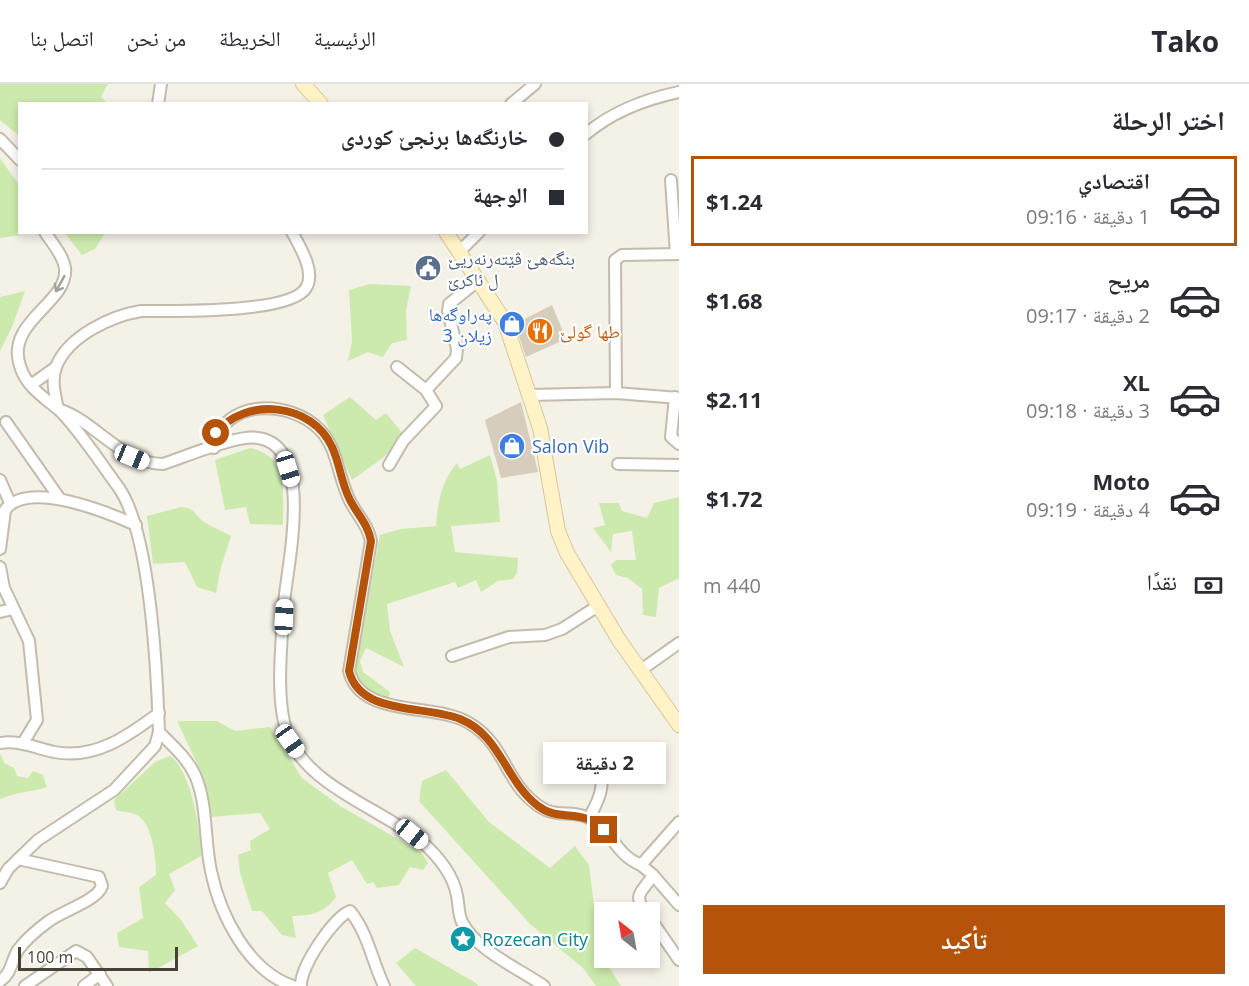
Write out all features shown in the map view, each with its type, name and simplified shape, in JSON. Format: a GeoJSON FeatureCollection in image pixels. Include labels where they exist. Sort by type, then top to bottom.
{"type":"FeatureCollection","features":[{"type":"Feature","properties":{"kind":"street"},"geometry":{"type":"LineString","coordinates":[[158,102],[161,84]]}},
{"type":"Feature","properties":{"kind":"street"},"geometry":{"type":"LineString","coordinates":[[303,84],[319,102]]}},
{"type":"Feature","properties":{"kind":"street"},"geometry":{"type":"LineString","coordinates":[[513,102],[535,84]]}},
{"type":"Feature","properties":{"kind":"street"},"geometry":{"type":"LineString","coordinates":[[588,132],[597,124],[650,98],[679,92]]}},
{"type":"Feature","properties":{"kind":"street"},"geometry":{"type":"LineString","coordinates":[[0,139],[18,158]]}},
{"type":"Feature","properties":{"kind":"street"},"geometry":{"type":"LineString","coordinates":[[616,393],[615,260],[622,255],[677,254],[671,180]]}},
{"type":"Feature","properties":{"kind":"street"},"geometry":{"type":"LineString","coordinates":[[46,234],[62,258],[65,276],[60,287],[21,336],[19,364],[31,385],[49,404],[75,416],[124,452],[149,464],[163,464],[248,438],[268,441],[284,456],[293,484],[294,522],[284,601],[282,676],[282,715],[290,741],[307,762],[336,789],[393,822],[425,844],[454,882],[462,921],[470,933],[481,944],[544,986]]}},
{"type":"Feature","properties":{"kind":"street"},"geometry":{"type":"LineString","coordinates":[[31,385],[56,367],[70,345],[124,314],[141,310],[262,306],[286,302],[297,296],[305,289],[309,279],[307,263],[293,234]]}},
{"type":"Feature","properties":{"kind":"street"},"geometry":{"type":"LineString","coordinates":[[447,234],[505,322],[540,428],[558,531],[572,562],[598,606],[679,725]]}},
{"type":"Feature","properties":{"kind":"street"},"geometry":{"type":"LineString","coordinates":[[460,251],[477,234]]}},
{"type":"Feature","properties":{"kind":"street"},"geometry":{"type":"LineString","coordinates":[[426,390],[456,358],[457,349],[448,311],[449,304],[479,280]]}},
{"type":"Feature","properties":{"kind":"street"},"geometry":{"type":"LineString","coordinates":[[0,883],[38,840],[114,790],[155,746],[159,732],[146,584],[136,525],[120,491],[58,409],[54,392],[56,367]]}},
{"type":"Feature","properties":{"kind":"street"},"geometry":{"type":"LineString","coordinates":[[389,465],[404,441],[436,406],[426,390],[398,367]]}},
{"type":"Feature","properties":{"kind":"street"},"geometry":{"type":"LineString","coordinates":[[530,394],[616,393],[677,398],[672,437],[679,444]]}},
{"type":"Feature","properties":{"kind":"street"},"geometry":{"type":"LineString","coordinates":[[214,448],[216,433],[225,422],[247,410],[265,408],[280,410],[295,414],[319,428],[332,447],[345,489],[369,532],[371,541],[349,671],[357,688],[381,702],[443,714],[470,723],[497,748],[517,784],[538,806],[559,815],[589,818],[604,830],[623,855],[641,865],[679,905]]}},
{"type":"Feature","properties":{"kind":"street"},"geometry":{"type":"LineString","coordinates":[[6,422],[60,499]]}},
{"type":"Feature","properties":{"kind":"street"},"geometry":{"type":"LineString","coordinates":[[618,464],[679,465]]}},
{"type":"Feature","properties":{"kind":"street"},"geometry":{"type":"LineString","coordinates":[[0,480],[10,503],[4,516],[0,549]]}},
{"type":"Feature","properties":{"kind":"street"},"geometry":{"type":"LineString","coordinates":[[10,503],[60,499],[107,512],[136,525]]}},
{"type":"Feature","properties":{"kind":"street"},"geometry":{"type":"LineString","coordinates":[[0,567],[4,588],[13,609],[28,633],[37,720],[23,743]]}},
{"type":"Feature","properties":{"kind":"street"},"geometry":{"type":"LineString","coordinates":[[452,656],[509,637],[544,635],[562,629],[598,606]]}},
{"type":"Feature","properties":{"kind":"street"},"geometry":{"type":"LineString","coordinates":[[0,612],[13,609]]}},
{"type":"Feature","properties":{"kind":"street"},"geometry":{"type":"LineString","coordinates":[[641,670],[679,643]]}},
{"type":"Feature","properties":{"kind":"street"},"geometry":{"type":"LineString","coordinates":[[0,743],[23,743],[69,754],[97,750],[112,744],[159,713]]}},
{"type":"Feature","properties":{"kind":"street"},"geometry":{"type":"LineString","coordinates":[[159,732],[182,756],[194,775],[202,801],[211,871],[236,936],[253,957],[278,981],[293,986]]}},
{"type":"Feature","properties":{"kind":"street"},"geometry":{"type":"LineString","coordinates":[[589,818],[601,792],[603,781],[592,756]]}},
{"type":"Feature","properties":{"kind":"street"},"geometry":{"type":"LineString","coordinates":[[641,865],[679,822]]}},
{"type":"Feature","properties":{"kind":"street"},"geometry":{"type":"LineString","coordinates":[[0,981],[7,976],[18,950],[36,932],[60,913],[94,896],[102,886],[99,878],[18,860]]}},
{"type":"Feature","properties":{"kind":"street"},"geometry":{"type":"LineString","coordinates":[[639,902],[638,895],[653,876]]}},
{"type":"Feature","properties":{"kind":"street"},"geometry":{"type":"LineString","coordinates":[[301,986],[300,976],[315,948],[341,914],[350,911],[364,929],[375,968],[384,986]]}},
{"type":"Feature","properties":{"kind":"street"},"geometry":{"type":"LineString","coordinates":[[660,932],[679,960]]}},
{"type":"Feature","properties":{"kind":"street"},"geometry":{"type":"LineString","coordinates":[[26,986],[76,951],[87,957],[107,986]]}},
{"type":"Feature","properties":{"kind":"street"},"geometry":{"type":"LineString","coordinates":[[84,986],[100,974]]}},
{"type":"Feature","properties":{"kind":"green space"},"geometry":{"type":"Polygon","coordinates":[[[0,84],[108,84],[101,97],[106,102],[18,102],[18,135],[0,120],[0,84]]]}},
{"type":"Feature","properties":{"kind":"green space"},"geometry":{"type":"Polygon","coordinates":[[[0,158],[18,184],[18,234],[21,235],[0,238],[0,158]]]}},
{"type":"Feature","properties":{"kind":"green space"},"geometry":{"type":"Polygon","coordinates":[[[66,234],[104,234],[95,249],[82,255],[66,234]]]}},
{"type":"Feature","properties":{"kind":"green space"},"geometry":{"type":"Polygon","coordinates":[[[370,284],[411,286],[406,310],[407,340],[392,343],[383,357],[368,352],[348,361],[352,341],[349,290],[370,284]]]}},
{"type":"Feature","properties":{"kind":"green space"},"geometry":{"type":"Polygon","coordinates":[[[25,291],[12,327],[0,351],[0,297],[25,291]]]}},
{"type":"Feature","properties":{"kind":"green space"},"geometry":{"type":"Polygon","coordinates":[[[350,397],[376,420],[386,413],[403,434],[384,457],[352,480],[323,415],[350,397]]]}},
{"type":"Feature","properties":{"kind":"green space"},"geometry":{"type":"Polygon","coordinates":[[[250,448],[263,452],[278,467],[283,489],[283,525],[250,524],[246,507],[225,510],[215,460],[250,448]]]}},
{"type":"Feature","properties":{"kind":"green space"},"geometry":{"type":"Polygon","coordinates":[[[490,455],[497,481],[500,522],[451,526],[455,552],[518,558],[517,573],[513,579],[498,581],[481,592],[476,580],[458,588],[455,582],[387,604],[390,631],[404,667],[366,648],[360,661],[363,672],[390,692],[388,701],[363,687],[354,672],[380,535],[401,529],[436,526],[441,493],[447,477],[457,463],[460,469],[490,455]]]}},
{"type":"Feature","properties":{"kind":"green space"},"geometry":{"type":"Polygon","coordinates":[[[679,497],[679,578],[659,588],[656,617],[643,615],[642,589],[628,578],[616,575],[611,565],[616,560],[636,560],[632,531],[613,534],[611,552],[593,528],[605,525],[599,503],[619,503],[622,511],[647,518],[654,503],[679,497]]]}},
{"type":"Feature","properties":{"kind":"green space"},"geometry":{"type":"Polygon","coordinates":[[[181,507],[192,510],[204,522],[231,536],[216,593],[197,587],[185,562],[153,564],[147,516],[181,507]]]}},
{"type":"Feature","properties":{"kind":"green space"},"geometry":{"type":"Polygon","coordinates":[[[177,721],[217,721],[235,731],[270,727],[302,778],[340,806],[421,852],[428,863],[423,870],[410,867],[399,885],[377,888],[373,882],[367,884],[352,860],[328,873],[336,897],[327,907],[317,912],[292,916],[296,938],[282,935],[262,911],[252,911],[240,873],[238,855],[251,850],[250,841],[270,829],[260,813],[211,817],[201,772],[177,721]]]}},
{"type":"Feature","properties":{"kind":"green space"},"geometry":{"type":"Polygon","coordinates":[[[0,753],[4,763],[14,768],[17,776],[28,778],[33,771],[43,775],[47,787],[0,799],[0,753]]]}},
{"type":"Feature","properties":{"kind":"green space"},"geometry":{"type":"Polygon","coordinates":[[[170,756],[184,774],[189,787],[197,817],[201,856],[169,874],[175,890],[165,903],[181,920],[198,946],[149,973],[148,951],[119,947],[117,933],[143,918],[139,887],[156,875],[152,842],[150,833],[141,818],[135,814],[116,810],[114,800],[155,762],[170,756]]]}},
{"type":"Feature","properties":{"kind":"green space"},"geometry":{"type":"Polygon","coordinates":[[[446,770],[489,822],[550,868],[575,846],[589,865],[594,905],[594,968],[610,968],[621,986],[596,986],[583,968],[530,924],[419,801],[422,781],[446,770]]]}},
{"type":"Feature","properties":{"kind":"green space"},"geometry":{"type":"Polygon","coordinates":[[[415,948],[478,986],[416,986],[396,963],[415,948]]]}},
{"type":"Feature","properties":{"kind":"building","name":"طها گولێ"},"geometry":{"type":"Polygon","coordinates":[[[552,305],[566,339],[526,357],[515,324],[552,305]]]}},
{"type":"Feature","properties":{"kind":"building","name":"Salon Vib"},"geometry":{"type":"Polygon","coordinates":[[[521,402],[538,472],[501,478],[485,420],[521,402]]]}},
{"type":"Feature","properties":{"kind":"place","name":"بنگەهێ ڤێتەرنەریێ ل ئاکرێ"},"geometry":{"type":"Point","coordinates":[428,268]}},
{"type":"Feature","properties":{"kind":"place","name":"پەراوگەها زیلان 3"},"geometry":{"type":"Point","coordinates":[512,324]}},
{"type":"Feature","properties":{"kind":"place","name":"طها گولێ"},"geometry":{"type":"Point","coordinates":[540,331]}},
{"type":"Feature","properties":{"kind":"place","name":"Salon Vib"},"geometry":{"type":"Point","coordinates":[512,446]}},
{"type":"Feature","properties":{"kind":"place","name":"Rozecan City"},"geometry":{"type":"Point","coordinates":[463,939]}},
{"type":"Feature","properties":{"kind":"route"},"geometry":{"type":"LineString","coordinates":[[216,433],[233,416],[247,410],[265,408],[295,414],[308,421],[319,428],[332,447],[350,502],[363,520],[371,541],[370,560],[363,585],[349,671],[357,688],[367,697],[381,702],[443,714],[470,723],[497,748],[517,784],[525,795],[538,806],[549,813],[589,818],[604,830]]}}]}
